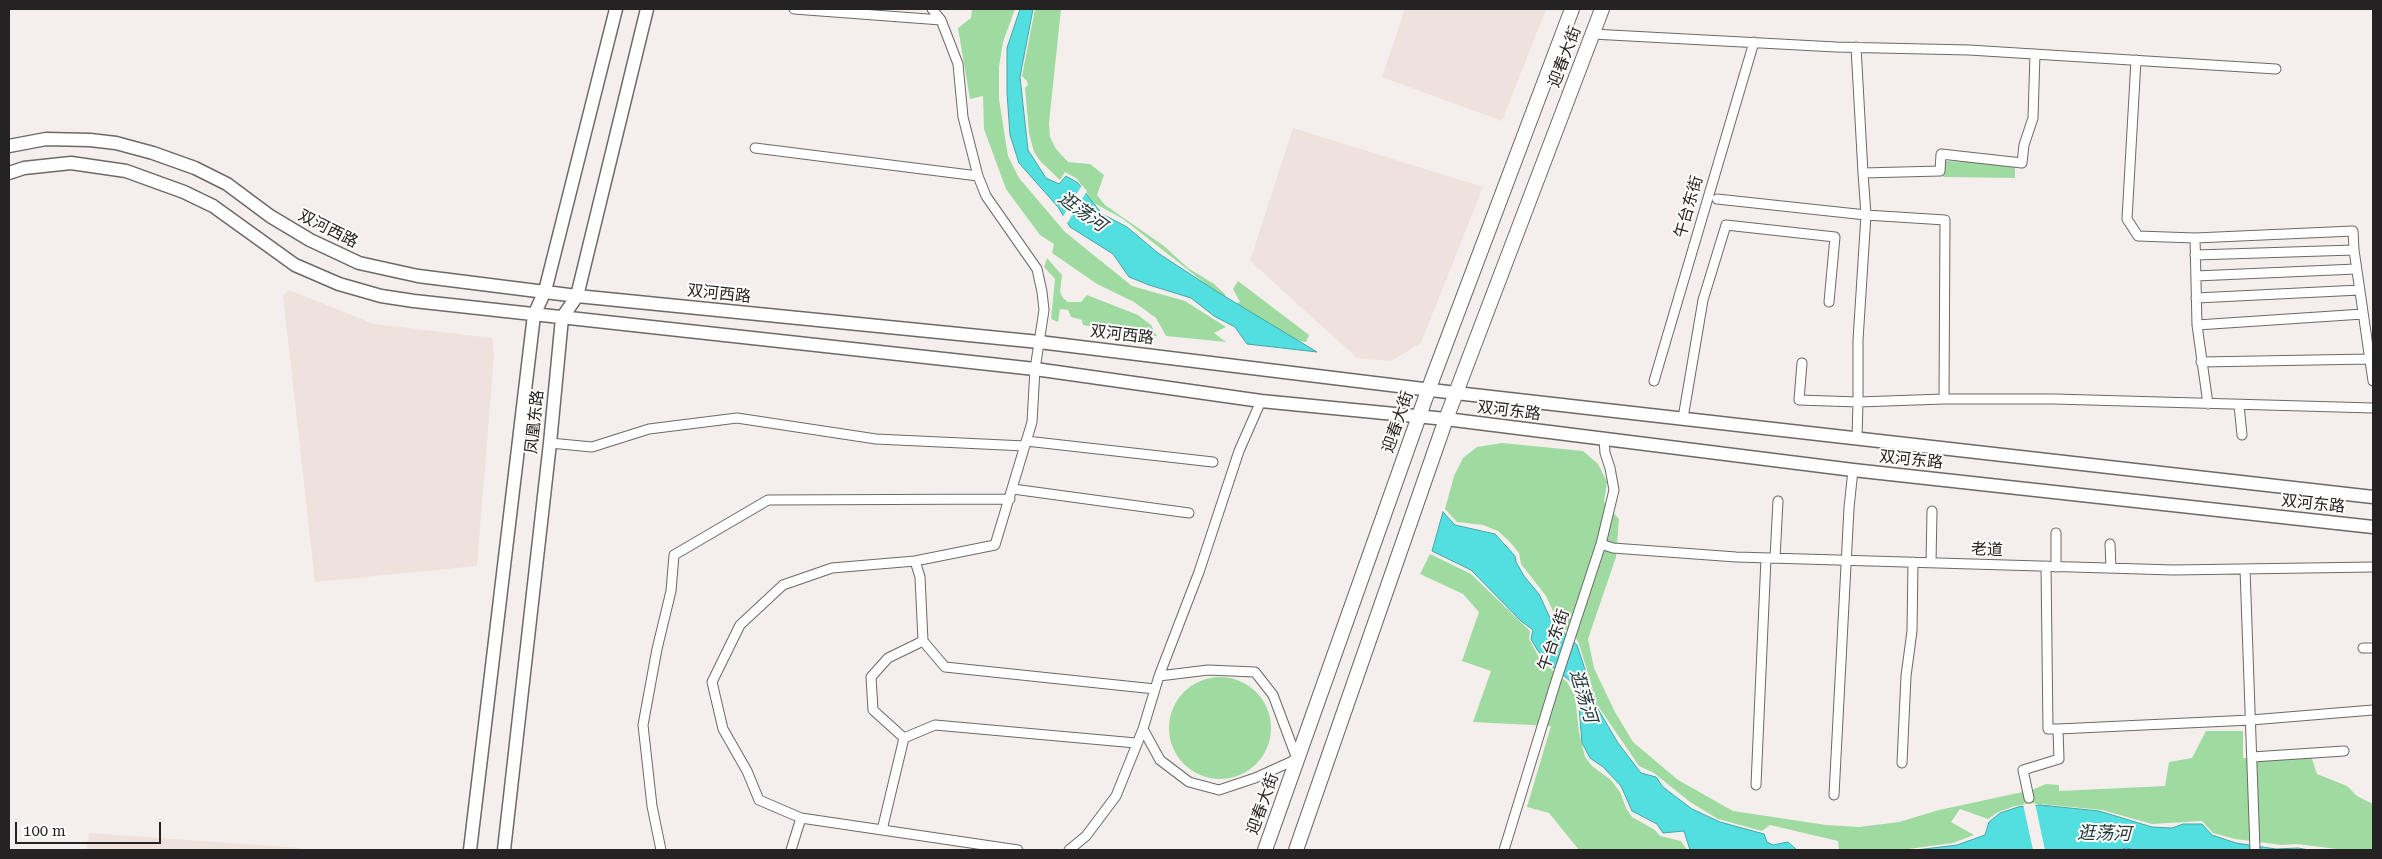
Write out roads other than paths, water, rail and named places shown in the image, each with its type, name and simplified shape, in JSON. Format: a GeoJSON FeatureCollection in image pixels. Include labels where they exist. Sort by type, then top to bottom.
{"type":"FeatureCollection","features":[{"type":"Feature","properties":{"kind":"main road","name":"迎春大街"},"geometry":{"type":"LineString","coordinates":[[1265,850],[1418,418],[1572,9]]}},
{"type":"Feature","properties":{"kind":"main road","name":"迎春大街"},"geometry":{"type":"LineString","coordinates":[[1296,850],[1446,419],[1602,9]]}},
{"type":"Feature","properties":{"kind":"street","name":"凤凰东路"},"geometry":{"type":"LineString","coordinates":[[470,850],[534,314],[545,291],[616,9]]}},
{"type":"Feature","properties":{"kind":"street","name":"凤凰东路"},"geometry":{"type":"LineString","coordinates":[[504,850],[550,444],[562,318],[577,296],[647,9]]}},
{"type":"Feature","properties":{"kind":"street"},"geometry":{"type":"LineString","coordinates":[[794,9],[941,20]]}},
{"type":"Feature","properties":{"kind":"street"},"geometry":{"type":"LineString","coordinates":[[932,9],[941,20],[958,64],[962,118],[978,176],[986,196],[1037,269],[1044,310],[1035,369],[1032,422],[1010,500],[995,544],[915,561],[832,568],[783,585],[740,625],[712,682],[723,729],[747,771],[759,800],[801,818],[1018,850]]}},
{"type":"Feature","properties":{"kind":"street"},"geometry":{"type":"LineString","coordinates":[[1592,34],[1856,47],[1970,50],[2276,69]]}},
{"type":"Feature","properties":{"kind":"street","name":"午台东街"},"geometry":{"type":"LineString","coordinates":[[1654,381],[1754,42]]}},
{"type":"Feature","properties":{"kind":"street"},"geometry":{"type":"LineString","coordinates":[[1856,47],[1866,215],[1858,340],[1857,438]]}},
{"type":"Feature","properties":{"kind":"street"},"geometry":{"type":"LineString","coordinates":[[1863,173],[1940,171],[1941,154],[2022,163],[2024,145],[2033,118],[2035,54]]}},
{"type":"Feature","properties":{"kind":"street"},"geometry":{"type":"LineString","coordinates":[[2136,60],[2127,218],[2138,236],[2195,238],[2353,231],[2356,269],[2373,381]]}},
{"type":"Feature","properties":{"kind":"street","name":"双河西路"},"geometry":{"type":"LineString","coordinates":[[9,146],[46,139],[90,140],[116,143],[144,150],[195,168],[227,184],[270,216],[302,235],[359,263],[418,276],[577,296],[1039,342],[1429,388],[1456,393]]}},
{"type":"Feature","properties":{"kind":"street"},"geometry":{"type":"LineString","coordinates":[[755,148],[978,176]]}},
{"type":"Feature","properties":{"kind":"street"},"geometry":{"type":"LineString","coordinates":[[9,173],[24,168],[71,163],[126,171],[184,192],[213,206],[295,265],[339,284],[381,296],[562,318],[1035,369],[1261,401],[1418,418],[1446,419]]}},
{"type":"Feature","properties":{"kind":"street"},"geometry":{"type":"LineString","coordinates":[[1717,199],[1866,215],[1945,220],[1944,399]]}},
{"type":"Feature","properties":{"kind":"street"},"geometry":{"type":"LineString","coordinates":[[1683,418],[1703,300],[1726,225],[1835,237],[1829,302]]}},
{"type":"Feature","properties":{"kind":"street"},"geometry":{"type":"LineString","coordinates":[[2195,238],[2197,325],[2208,404]]}},
{"type":"Feature","properties":{"kind":"street"},"geometry":{"type":"LineString","coordinates":[[2195,256],[2354,250]]}},
{"type":"Feature","properties":{"kind":"street"},"geometry":{"type":"LineString","coordinates":[[2196,276],[2356,269]]}},
{"type":"Feature","properties":{"kind":"street"},"geometry":{"type":"LineString","coordinates":[[2196,298],[2360,290]]}},
{"type":"Feature","properties":{"kind":"street"},"geometry":{"type":"LineString","coordinates":[[2197,325],[2363,314]]}},
{"type":"Feature","properties":{"kind":"street"},"geometry":{"type":"LineString","coordinates":[[2201,362],[2370,359]]}},
{"type":"Feature","properties":{"kind":"street"},"geometry":{"type":"LineString","coordinates":[[1802,363],[1799,400],[1858,402],[1944,399],[2054,399],[2373,408]]}},
{"type":"Feature","properties":{"kind":"street","name":"双河东路"},"geometry":{"type":"LineString","coordinates":[[1456,393],[2373,497]]}},
{"type":"Feature","properties":{"kind":"street"},"geometry":{"type":"LineString","coordinates":[[1069,850],[1086,836],[1116,796],[1143,728],[1158,676],[1199,572],[1240,451],[1261,401]]}},
{"type":"Feature","properties":{"kind":"street"},"geometry":{"type":"LineString","coordinates":[[2239,405],[2242,435]]}},
{"type":"Feature","properties":{"kind":"street"},"geometry":{"type":"LineString","coordinates":[[550,444],[592,447],[649,429],[737,418],[876,439],[1026,444],[1213,462]]}},
{"type":"Feature","properties":{"kind":"street","name":"双河东路"},"geometry":{"type":"LineString","coordinates":[[1446,419],[1853,470],[2373,527]]}},
{"type":"Feature","properties":{"kind":"street","name":"午台东街"},"geometry":{"type":"LineString","coordinates":[[1504,850],[1601,544],[1614,490],[1605,454],[1604,439]]}},
{"type":"Feature","properties":{"kind":"street"},"geometry":{"type":"LineString","coordinates":[[1834,795],[1853,470]]}},
{"type":"Feature","properties":{"kind":"street"},"geometry":{"type":"LineString","coordinates":[[1013,489],[1189,513]]}},
{"type":"Feature","properties":{"kind":"street"},"geometry":{"type":"LineString","coordinates":[[660,850],[652,806],[643,725],[671,591],[674,555],[768,500],[1010,500]]}},
{"type":"Feature","properties":{"kind":"street"},"geometry":{"type":"LineString","coordinates":[[1756,785],[1770,558],[1778,501]]}},
{"type":"Feature","properties":{"kind":"street"},"geometry":{"type":"LineString","coordinates":[[1931,563],[1932,511]]}},
{"type":"Feature","properties":{"kind":"street"},"geometry":{"type":"LineString","coordinates":[[2056,533],[2056,567]]}},
{"type":"Feature","properties":{"kind":"street","name":"老道"},"geometry":{"type":"LineString","coordinates":[[1601,544],[1613,548],[1770,558],[2056,567],[2245,569],[2373,567]]}},
{"type":"Feature","properties":{"kind":"street"},"geometry":{"type":"LineString","coordinates":[[2110,544],[2110,568]]}},
{"type":"Feature","properties":{"kind":"street"},"geometry":{"type":"LineString","coordinates":[[915,561],[920,577],[923,641],[945,667],[1155,689]]}},
{"type":"Feature","properties":{"kind":"street"},"geometry":{"type":"LineString","coordinates":[[1902,763],[1906,676],[1912,631],[1913,562]]}},
{"type":"Feature","properties":{"kind":"street"},"geometry":{"type":"LineString","coordinates":[[2046,566],[2048,729],[2251,720],[2373,710]]}},
{"type":"Feature","properties":{"kind":"street"},"geometry":{"type":"LineString","coordinates":[[2245,569],[2255,850]]}},
{"type":"Feature","properties":{"kind":"street"},"geometry":{"type":"LineString","coordinates":[[904,738],[873,710],[871,678],[888,658],[923,641]]}},
{"type":"Feature","properties":{"kind":"street"},"geometry":{"type":"LineString","coordinates":[[2363,648],[2373,648]]}},
{"type":"Feature","properties":{"kind":"street"},"geometry":{"type":"LineString","coordinates":[[1143,728],[1160,760],[1189,782],[1219,790],[1255,778],[1297,759],[1273,695],[1255,672],[1208,670],[1158,676]]}},
{"type":"Feature","properties":{"kind":"street"},"geometry":{"type":"LineString","coordinates":[[904,738],[935,725],[1136,743]]}},
{"type":"Feature","properties":{"kind":"street"},"geometry":{"type":"LineString","coordinates":[[2029,798],[2023,770],[2059,759],[2058,729]]}},
{"type":"Feature","properties":{"kind":"street"},"geometry":{"type":"LineString","coordinates":[[882,830],[904,738]]}},
{"type":"Feature","properties":{"kind":"street"},"geometry":{"type":"LineString","coordinates":[[2252,757],[2344,751]]}},
{"type":"Feature","properties":{"kind":"street"},"geometry":{"type":"LineString","coordinates":[[790,850],[801,818]]}},
{"type":"Feature","properties":{"kind":"water","name":"逛荡河"},"geometry":{"type":"Polygon","coordinates":[[[1020,9],[1033,9],[1020,77],[1028,150],[1046,178],[1059,184],[1066,176],[1078,183],[1102,214],[1127,227],[1158,253],[1216,291],[1317,352],[1247,344],[1235,327],[1214,316],[1191,298],[1129,277],[1113,254],[1070,227],[1058,207],[1019,163],[1010,135],[1007,93],[1007,48],[1020,9]]]}},
{"type":"Feature","properties":{"kind":"water","name":"逛荡河"},"geometry":{"type":"Polygon","coordinates":[[[1443,512],[1455,525],[1495,534],[1515,556],[1516,562],[1524,576],[1539,594],[1551,620],[1577,645],[1598,709],[1618,743],[1641,773],[1656,777],[1663,787],[1692,809],[1720,822],[1764,834],[1767,842],[1773,845],[1788,842],[1797,850],[1690,850],[1684,831],[1663,833],[1657,824],[1632,811],[1621,786],[1603,767],[1590,758],[1582,743],[1578,695],[1569,680],[1550,665],[1538,651],[1531,639],[1533,630],[1521,621],[1471,570],[1432,551],[1443,512]]]}},
{"type":"Feature","properties":{"kind":"water","name":"逛荡河"},"geometry":{"type":"Polygon","coordinates":[[[2040,805],[2099,811],[2152,827],[2172,828],[2183,824],[2202,824],[2212,835],[2236,843],[2276,849],[2298,848],[2309,850],[2135,850],[2126,848],[2120,850],[1916,850],[1957,845],[1985,835],[1989,822],[2000,813],[2018,807],[2040,805]]]}}]}
